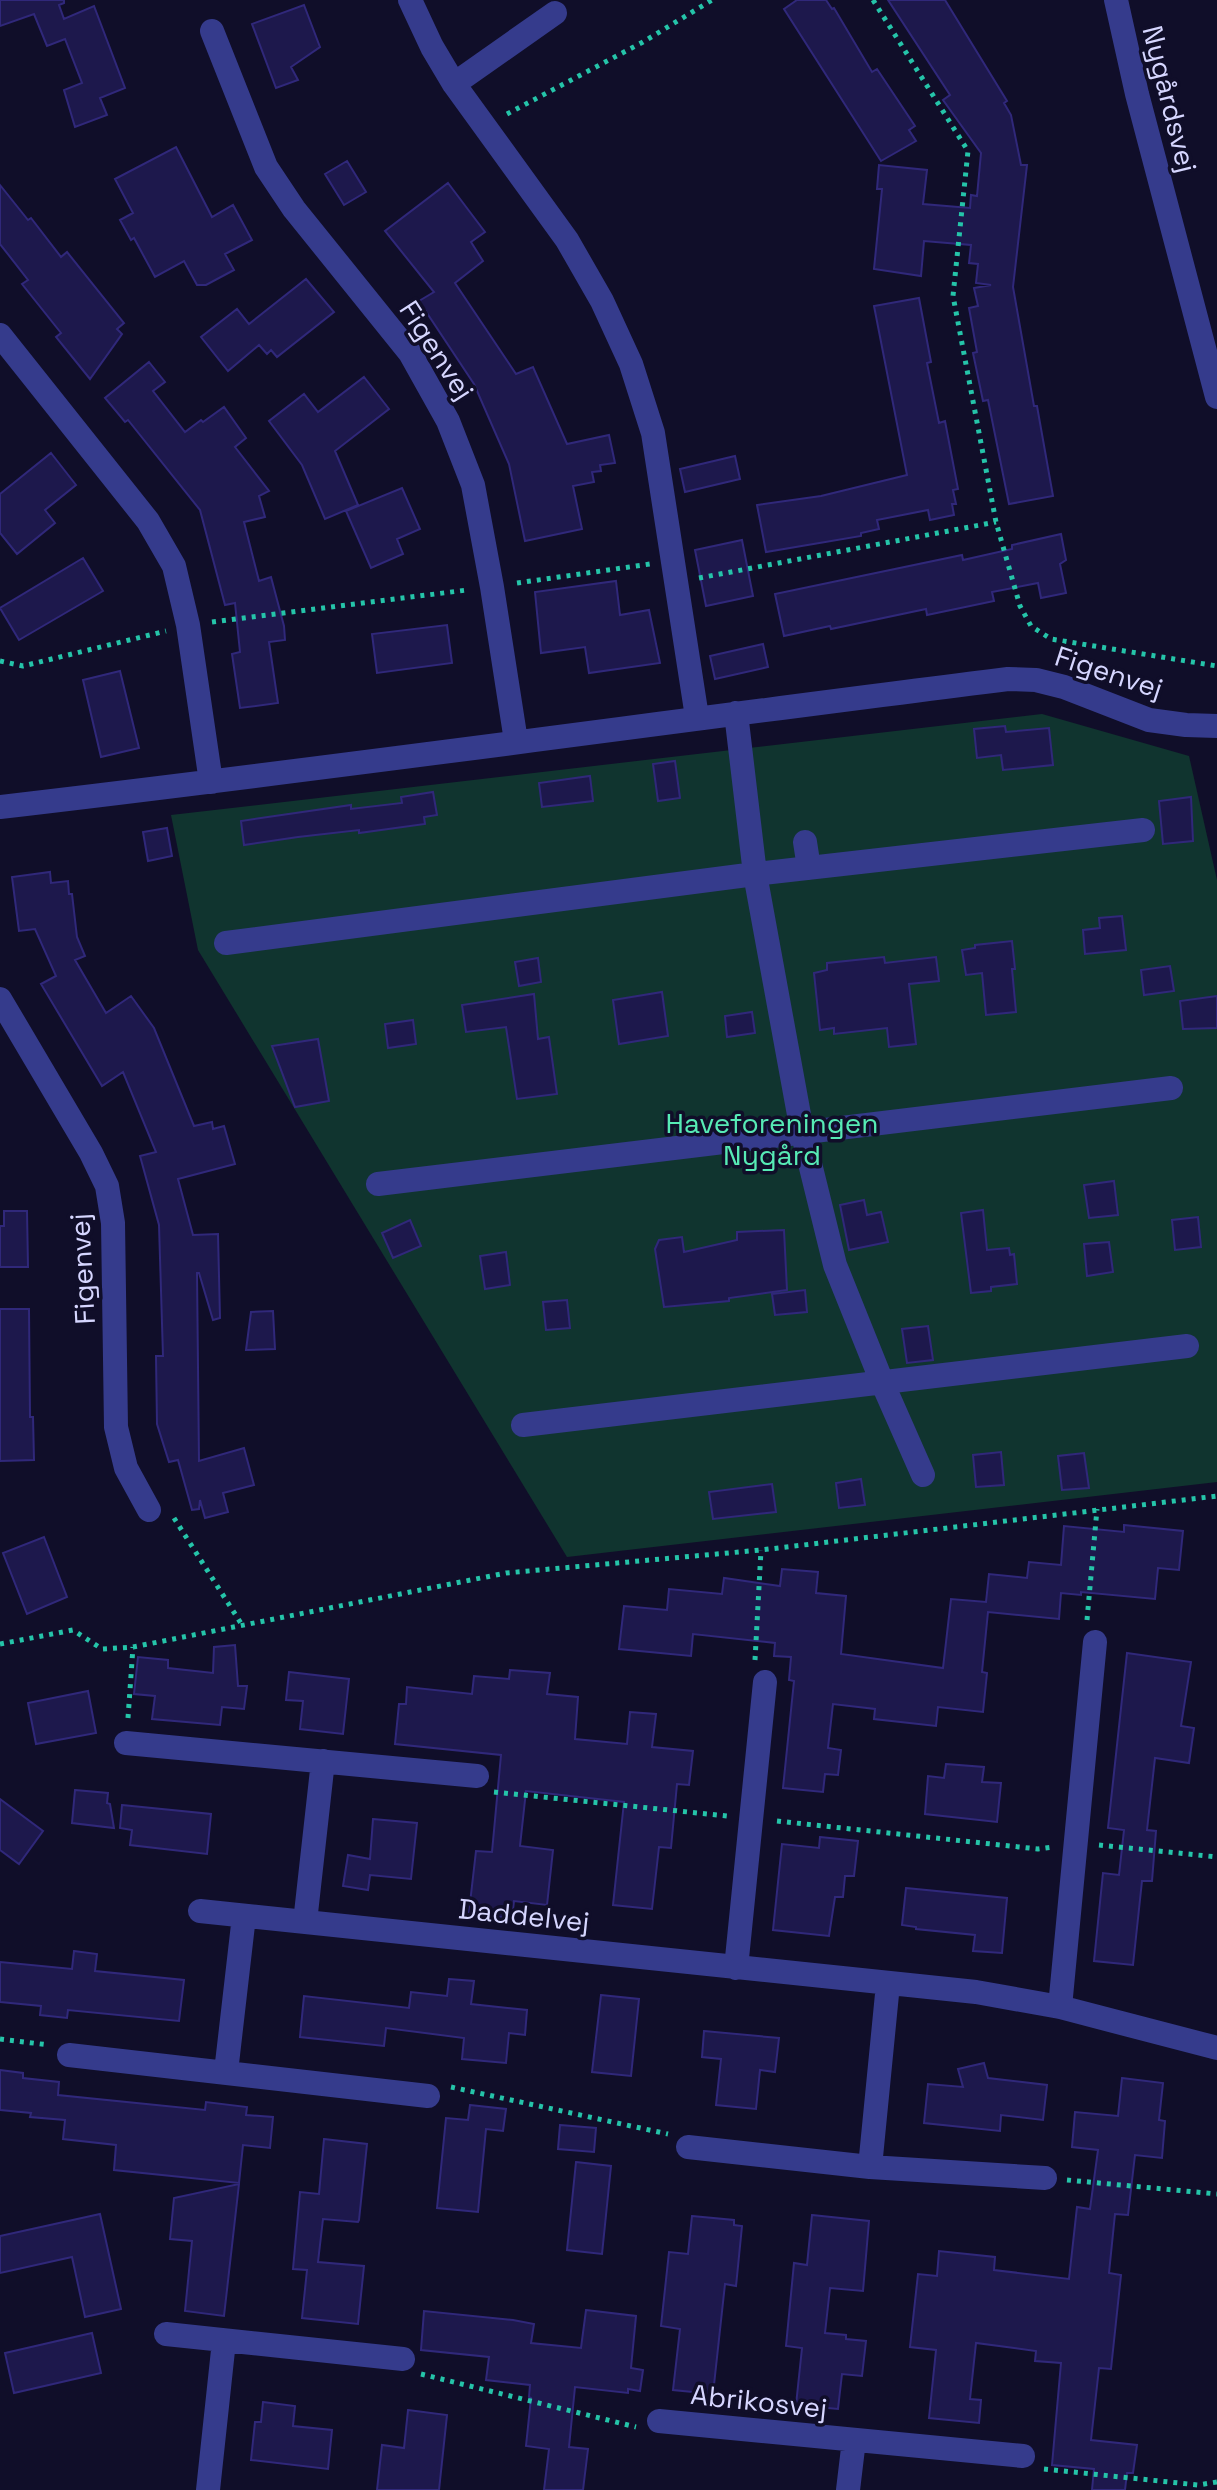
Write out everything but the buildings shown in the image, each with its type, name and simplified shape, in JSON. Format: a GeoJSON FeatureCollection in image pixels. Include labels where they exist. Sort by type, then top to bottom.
{"type":"FeatureCollection","features":[{"type":"Feature","properties":{"kind":"street"},"geometry":{"type":"LineString","coordinates":[[410,0],[454,84],[567,240],[602,301],[631,364],[653,433],[697,717]]}},
{"type":"Feature","properties":{"kind":"street","name":"Nygårdsvej"},"geometry":{"type":"LineString","coordinates":[[1116,0],[1137,94],[1217,397]]}},
{"type":"Feature","properties":{"kind":"street"},"geometry":{"type":"LineString","coordinates":[[454,84],[555,13]]}},
{"type":"Feature","properties":{"kind":"street","name":"Figenvej"},"geometry":{"type":"LineString","coordinates":[[212,31],[266,167],[294,209],[410,353],[448,421],[473,485],[516,741]]}},
{"type":"Feature","properties":{"kind":"street"},"geometry":{"type":"LineString","coordinates":[[0,335],[148,521],[174,566],[188,625],[211,782]]}},
{"type":"Feature","properties":{"kind":"street","name":"Figenvej"},"geometry":{"type":"LineString","coordinates":[[0,807],[1008,679],[1036,680],[1064,687],[1149,720],[1217,726]]}},
{"type":"Feature","properties":{"kind":"street"},"geometry":{"type":"LineString","coordinates":[[736,713],[755,874],[802,1131],[835,1265],[923,1475]]}},
{"type":"Feature","properties":{"kind":"street"},"geometry":{"type":"LineString","coordinates":[[226,943],[755,874],[1143,830]]}},
{"type":"Feature","properties":{"kind":"street"},"geometry":{"type":"LineString","coordinates":[[805,842],[809,868]]}},
{"type":"Feature","properties":{"kind":"street","name":"Figenvej"},"geometry":{"type":"LineString","coordinates":[[0,999],[91,1153],[107,1186],[113,1223],[116,1427],[126,1468],[149,1510]]}},
{"type":"Feature","properties":{"kind":"street"},"geometry":{"type":"LineString","coordinates":[[378,1184],[1171,1088]]}},
{"type":"Feature","properties":{"kind":"street"},"geometry":{"type":"LineString","coordinates":[[523,1425],[1187,1346]]}},
{"type":"Feature","properties":{"kind":"street"},"geometry":{"type":"LineString","coordinates":[[1060,2007],[1095,1642]]}},
{"type":"Feature","properties":{"kind":"street"},"geometry":{"type":"LineString","coordinates":[[736,1968],[765,1682]]}},
{"type":"Feature","properties":{"kind":"street"},"geometry":{"type":"LineString","coordinates":[[126,1743],[477,1776]]}},
{"type":"Feature","properties":{"kind":"street"},"geometry":{"type":"LineString","coordinates":[[305,1922],[323,1761]]}},
{"type":"Feature","properties":{"kind":"street","name":"Daddelvej"},"geometry":{"type":"LineString","coordinates":[[200,1911],[976,1992],[1060,2007],[1217,2048]]}},
{"type":"Feature","properties":{"kind":"street"},"geometry":{"type":"LineString","coordinates":[[226,2072],[244,1916]]}},
{"type":"Feature","properties":{"kind":"street"},"geometry":{"type":"LineString","coordinates":[[870,2167],[888,1984]]}},
{"type":"Feature","properties":{"kind":"street"},"geometry":{"type":"LineString","coordinates":[[69,2055],[428,2096]]}},
{"type":"Feature","properties":{"kind":"street"},"geometry":{"type":"LineString","coordinates":[[688,2147],[870,2167],[1045,2178]]}},
{"type":"Feature","properties":{"kind":"street"},"geometry":{"type":"LineString","coordinates":[[166,2334],[403,2359]]}},
{"type":"Feature","properties":{"kind":"street"},"geometry":{"type":"LineString","coordinates":[[208,2490],[224,2341]]}},
{"type":"Feature","properties":{"kind":"street","name":"Abrikosvej"},"geometry":{"type":"LineString","coordinates":[[659,2421],[1023,2456]]}},
{"type":"Feature","properties":{"kind":"street","name":"Abrikosvej"},"geometry":{"type":"LineString","coordinates":[[848,2490],[854,2440]]}},
{"type":"Feature","properties":{"kind":"path"},"geometry":{"type":"LineString","coordinates":[[484,126],[643,42],[712,0]]}},
{"type":"Feature","properties":{"kind":"path"},"geometry":{"type":"LineString","coordinates":[[873,0],[968,151],[953,296],[996,522],[1020,606],[1031,626],[1051,639],[1217,666]]}},
{"type":"Feature","properties":{"kind":"path"},"geometry":{"type":"LineString","coordinates":[[0,661],[23,666],[188,625],[492,587],[675,571],[996,522]]}},
{"type":"Feature","properties":{"kind":"path"},"geometry":{"type":"LineString","coordinates":[[0,1644],[73,1630],[102,1649],[133,1647],[506,1573],[761,1550],[1217,1496]]}},
{"type":"Feature","properties":{"kind":"path"},"geometry":{"type":"LineString","coordinates":[[149,1510],[167,1507],[242,1625]]}},
{"type":"Feature","properties":{"kind":"path"},"geometry":{"type":"LineString","coordinates":[[1095,1642],[1086,1631],[1097,1509]]}},
{"type":"Feature","properties":{"kind":"path"},"geometry":{"type":"LineString","coordinates":[[761,1550],[754,1674],[765,1682]]}},
{"type":"Feature","properties":{"kind":"path"},"geometry":{"type":"LineString","coordinates":[[126,1743],[133,1647]]}},
{"type":"Feature","properties":{"kind":"path"},"geometry":{"type":"LineString","coordinates":[[477,1776],[481,1790],[1038,1849],[1076,1843],[1217,1857]]}},
{"type":"Feature","properties":{"kind":"path"},"geometry":{"type":"LineString","coordinates":[[0,2039],[63,2046],[69,2055]]}},
{"type":"Feature","properties":{"kind":"path"},"geometry":{"type":"LineString","coordinates":[[428,2096],[435,2083],[680,2137],[688,2147]]}},
{"type":"Feature","properties":{"kind":"path"},"geometry":{"type":"LineString","coordinates":[[1045,2178],[1217,2194]]}},
{"type":"Feature","properties":{"kind":"path"},"geometry":{"type":"LineString","coordinates":[[403,2359],[411,2372],[638,2428],[653,2431],[659,2421]]}},
{"type":"Feature","properties":{"kind":"path"},"geometry":{"type":"LineString","coordinates":[[1023,2456],[1027,2467],[1198,2485],[1217,2482]]}},
{"type":"Feature","properties":{"kind":"green space","name":"Haveforeningen Nygård"},"geometry":{"type":"Polygon","coordinates":[[[1042,714],[1189,756],[1217,880],[1217,1482],[567,1557],[198,950],[171,815],[1042,714]]]}}]}
